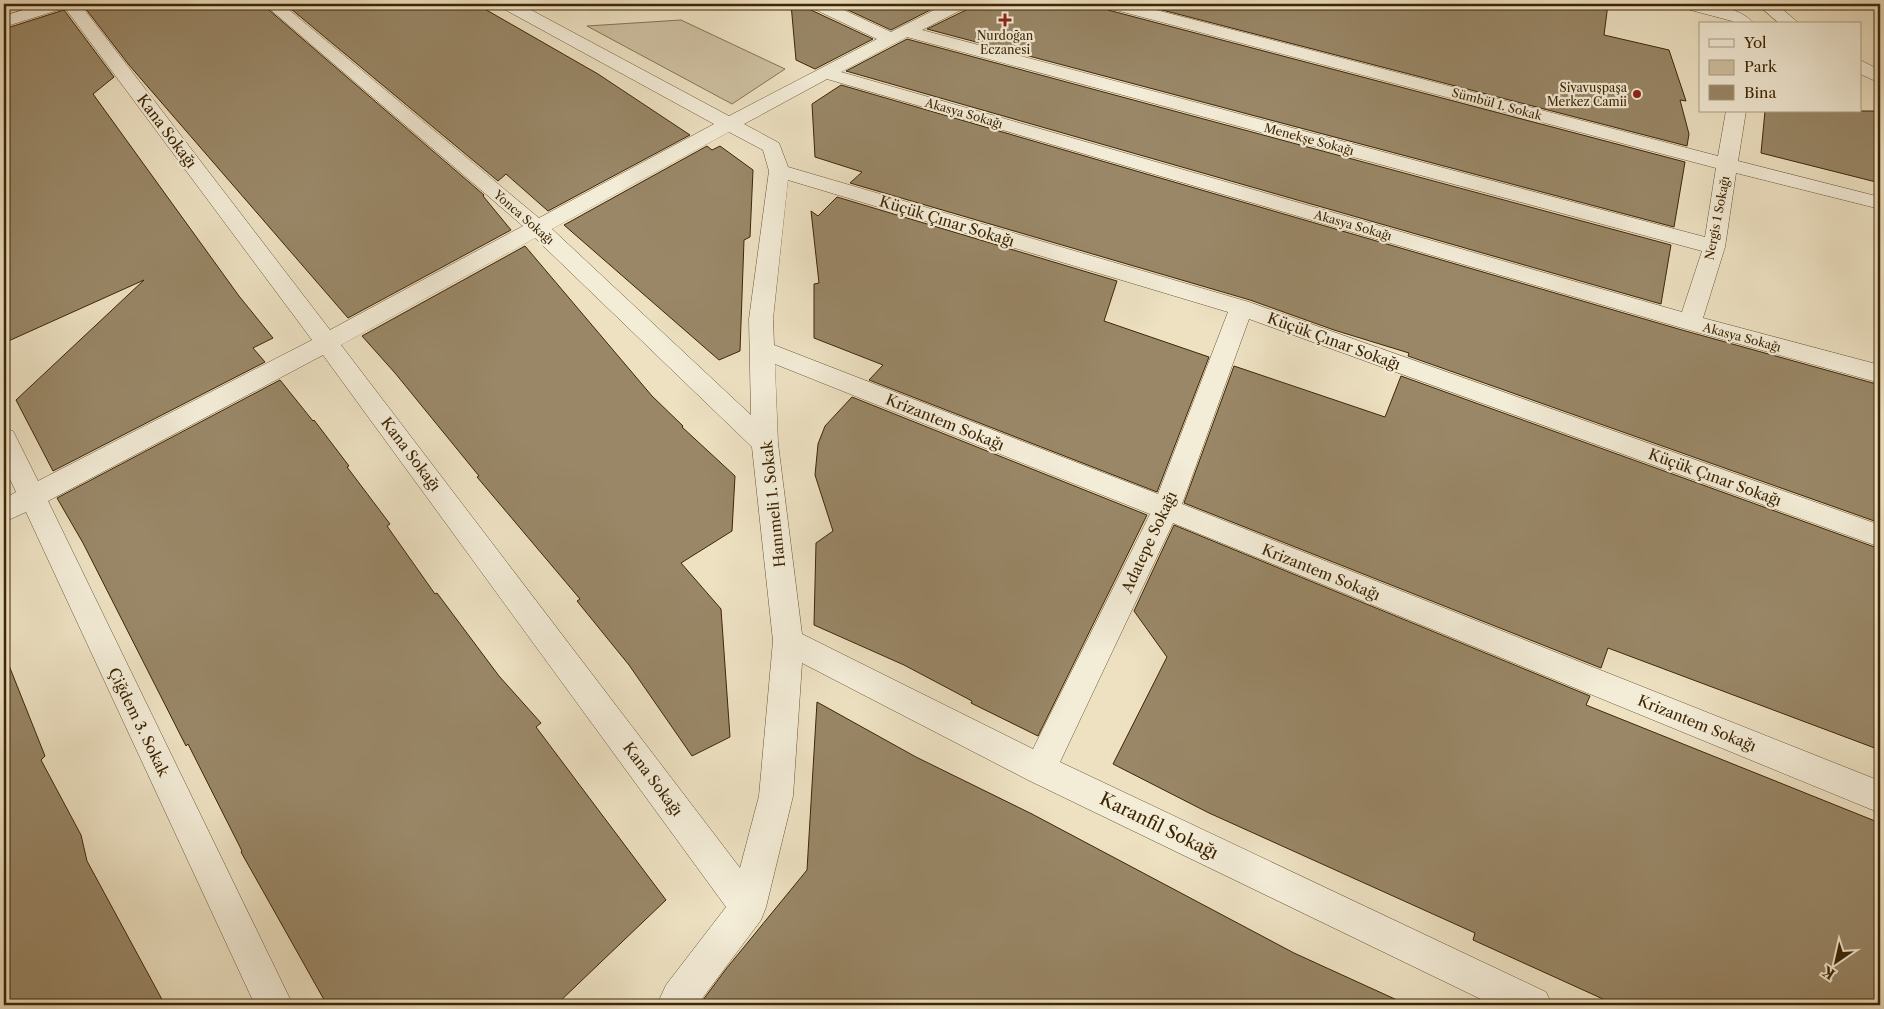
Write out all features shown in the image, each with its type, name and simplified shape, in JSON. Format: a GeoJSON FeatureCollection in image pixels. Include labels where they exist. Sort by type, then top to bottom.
{"type":"FeatureCollection","features":[{"type":"Feature","properties":{"kind":"street"},"geometry":{"type":"LineString","coordinates":[[4,22],[58,4]]}},
{"type":"Feature","properties":{"kind":"street","name":"Kana Sokağı"},"geometry":{"type":"LineString","coordinates":[[71,4],[327,342],[748,907]]}},
{"type":"Feature","properties":{"kind":"street","name":"Yonca Sokağı"},"geometry":{"type":"LineString","coordinates":[[272,4],[538,228],[765,443]]}},
{"type":"Feature","properties":{"kind":"street"},"geometry":{"type":"LineString","coordinates":[[508,4],[729,123]]}},
{"type":"Feature","properties":{"kind":"street","name":"Menekşe Sokağı"},"geometry":{"type":"LineString","coordinates":[[818,4],[898,34],[1714,247]]}},
{"type":"Feature","properties":{"kind":"street"},"geometry":{"type":"LineString","coordinates":[[4,511],[327,342],[729,123],[959,4]]}},
{"type":"Feature","properties":{"kind":"street","name":"Sümbül 1. Sokak"},"geometry":{"type":"LineString","coordinates":[[1114,4],[1880,203]]}},
{"type":"Feature","properties":{"kind":"street"},"geometry":{"type":"LineString","coordinates":[[1689,4],[1738,17],[1743,22]]}},
{"type":"Feature","properties":{"kind":"street"},"geometry":{"type":"LineString","coordinates":[[1766,4],[1788,22]]}},
{"type":"Feature","properties":{"kind":"street"},"geometry":{"type":"LineString","coordinates":[[1862,67],[1880,77]]}},
{"type":"Feature","properties":{"kind":"street","name":"Akasya Sokağı"},"geometry":{"type":"LineString","coordinates":[[826,73],[1690,322],[1880,374]]}},
{"type":"Feature","properties":{"kind":"street","name":"Nergis 1 Sokağı"},"geometry":{"type":"LineString","coordinates":[[1690,322],[1714,247],[1736,112]]}},
{"type":"Feature","properties":{"kind":"street","name":"Hanımeli 1. Sokak"},"geometry":{"type":"LineString","coordinates":[[729,123],[772,147],[779,170],[761,319],[761,349],[765,443],[788,641],[776,796],[748,907]]}},
{"type":"Feature","properties":{"kind":"street","name":"Küçük Çınar Sokağı"},"geometry":{"type":"LineString","coordinates":[[779,170],[1241,308],[1880,536]]}},
{"type":"Feature","properties":{"kind":"street","name":"Adatepe Sokağı"},"geometry":{"type":"LineString","coordinates":[[1040,768],[1166,509],[1241,308]]}},
{"type":"Feature","properties":{"kind":"street","name":"Krizantem Sokağı"},"geometry":{"type":"LineString","coordinates":[[761,349],[1166,509],[1880,797]]}},
{"type":"Feature","properties":{"kind":"street","name":"Çiğdem 3. Sokak"},"geometry":{"type":"LineString","coordinates":[[4,438],[274,1005]]}},
{"type":"Feature","properties":{"kind":"street","name":"Karanfil Sokağı"},"geometry":{"type":"LineString","coordinates":[[788,641],[1040,768],[1533,1005]]}},
{"type":"Feature","properties":{"kind":"street"},"geometry":{"type":"LineString","coordinates":[[684,1005],[679,998],[748,907]]}},
{"type":"Feature","properties":{"kind":"green space"},"geometry":{"type":"Polygon","coordinates":[[[681,20],[785,69],[732,104],[587,26],[681,20]]]}},
{"type":"Feature","properties":{"kind":"building"},"geometry":{"type":"Polygon","coordinates":[[[82,4],[262,4],[484,195],[511,230],[348,318],[129,65],[82,4]]]}},
{"type":"Feature","properties":{"kind":"building"},"geometry":{"type":"Polygon","coordinates":[[[285,4],[476,4],[598,74],[690,135],[548,211],[506,174],[498,181],[285,4]]]}},
{"type":"Feature","properties":{"kind":"building"},"geometry":{"type":"Polygon","coordinates":[[[791,4],[808,4],[811,10],[873,39],[815,69],[796,60],[791,4]]]}},
{"type":"Feature","properties":{"kind":"building"},"geometry":{"type":"Polygon","coordinates":[[[835,4],[942,4],[891,30],[835,4]]]}},
{"type":"Feature","properties":{"kind":"building"},"geometry":{"type":"Polygon","coordinates":[[[969,4],[1103,4],[1108,10],[1685,162],[1674,227],[927,29],[966,10],[969,4]]]}},
{"type":"Feature","properties":{"kind":"building"},"geometry":{"type":"Polygon","coordinates":[[[1139,4],[1608,4],[1604,35],[1669,50],[1686,101],[1680,100],[1689,134],[1687,146],[1139,4]]]}},
{"type":"Feature","properties":{"kind":"building"},"geometry":{"type":"Polygon","coordinates":[[[64,10],[114,77],[93,94],[239,296],[273,338],[253,348],[265,362],[53,471],[16,400],[144,280],[4,343],[4,29],[64,10]]]}},
{"type":"Feature","properties":{"kind":"building"},"geometry":{"type":"Polygon","coordinates":[[[907,39],[1671,245],[1661,304],[846,71],[907,39]]]}},
{"type":"Feature","properties":{"kind":"building"},"geometry":{"type":"Polygon","coordinates":[[[841,85],[1682,330],[1880,385],[1880,523],[1408,356],[1409,353],[1334,330],[1250,300],[850,183],[862,172],[815,157],[812,104],[841,85]]]}},
{"type":"Feature","properties":{"kind":"building"},"geometry":{"type":"Polygon","coordinates":[[[1880,111],[1880,183],[1761,153],[1765,112],[1880,111]]]}},
{"type":"Feature","properties":{"kind":"building"},"geometry":{"type":"Polygon","coordinates":[[[707,146],[712,150],[720,146],[753,170],[750,237],[744,240],[740,351],[719,360],[564,225],[707,146]]]}},
{"type":"Feature","properties":{"kind":"building"},"geometry":{"type":"Polygon","coordinates":[[[837,197],[1117,281],[1104,321],[1209,357],[1157,492],[869,380],[883,365],[814,338],[814,284],[819,283],[811,211],[818,216],[837,197]]]}},
{"type":"Feature","properties":{"kind":"building"},"geometry":{"type":"Polygon","coordinates":[[[525,246],[652,396],[682,427],[735,476],[732,531],[681,563],[721,609],[730,737],[692,756],[629,665],[577,601],[580,599],[477,477],[479,476],[395,373],[362,336],[525,246]]]}},
{"type":"Feature","properties":{"kind":"building"},"geometry":{"type":"Polygon","coordinates":[[[1234,366],[1385,417],[1401,376],[1880,549],[1880,750],[1608,648],[1601,668],[1184,503],[1234,366]]]}},
{"type":"Feature","properties":{"kind":"building"},"geometry":{"type":"Polygon","coordinates":[[[280,380],[349,466],[347,467],[390,524],[387,526],[435,594],[437,593],[499,676],[541,723],[536,727],[666,900],[556,1005],[327,1005],[241,852],[188,744],[186,746],[83,543],[57,498],[280,380]]]}},
{"type":"Feature","properties":{"kind":"building"},"geometry":{"type":"Polygon","coordinates":[[[852,397],[1147,515],[1038,736],[971,703],[972,701],[904,665],[814,625],[816,543],[833,531],[815,475],[818,444],[825,426],[852,397]]]}},
{"type":"Feature","properties":{"kind":"building"},"geometry":{"type":"Polygon","coordinates":[[[1174,525],[1590,696],[1586,705],[1880,823],[1880,862],[1877,861],[1880,1005],[1604,1005],[1603,999],[1473,940],[1475,933],[1209,813],[1113,764],[1167,657],[1134,611],[1174,525]]]}},
{"type":"Feature","properties":{"kind":"building"},"geometry":{"type":"Polygon","coordinates":[[[4,658],[6,658],[45,756],[41,760],[81,835],[87,861],[165,1005],[4,1005],[4,658]]]}},
{"type":"Feature","properties":{"kind":"building"},"geometry":{"type":"Polygon","coordinates":[[[817,702],[916,757],[1032,814],[1294,953],[1408,1005],[705,1005],[703,1000],[726,969],[807,870],[817,702]]]}},
{"type":"Feature","properties":{"kind":"place","name":"Nurdoğan Eczanesi"},"geometry":{"type":"Point","coordinates":[1005,20]}},
{"type":"Feature","properties":{"kind":"place","name":"Siyavuşpaşa Merkez Camii"},"geometry":{"type":"Point","coordinates":[1637,94]}}]}
